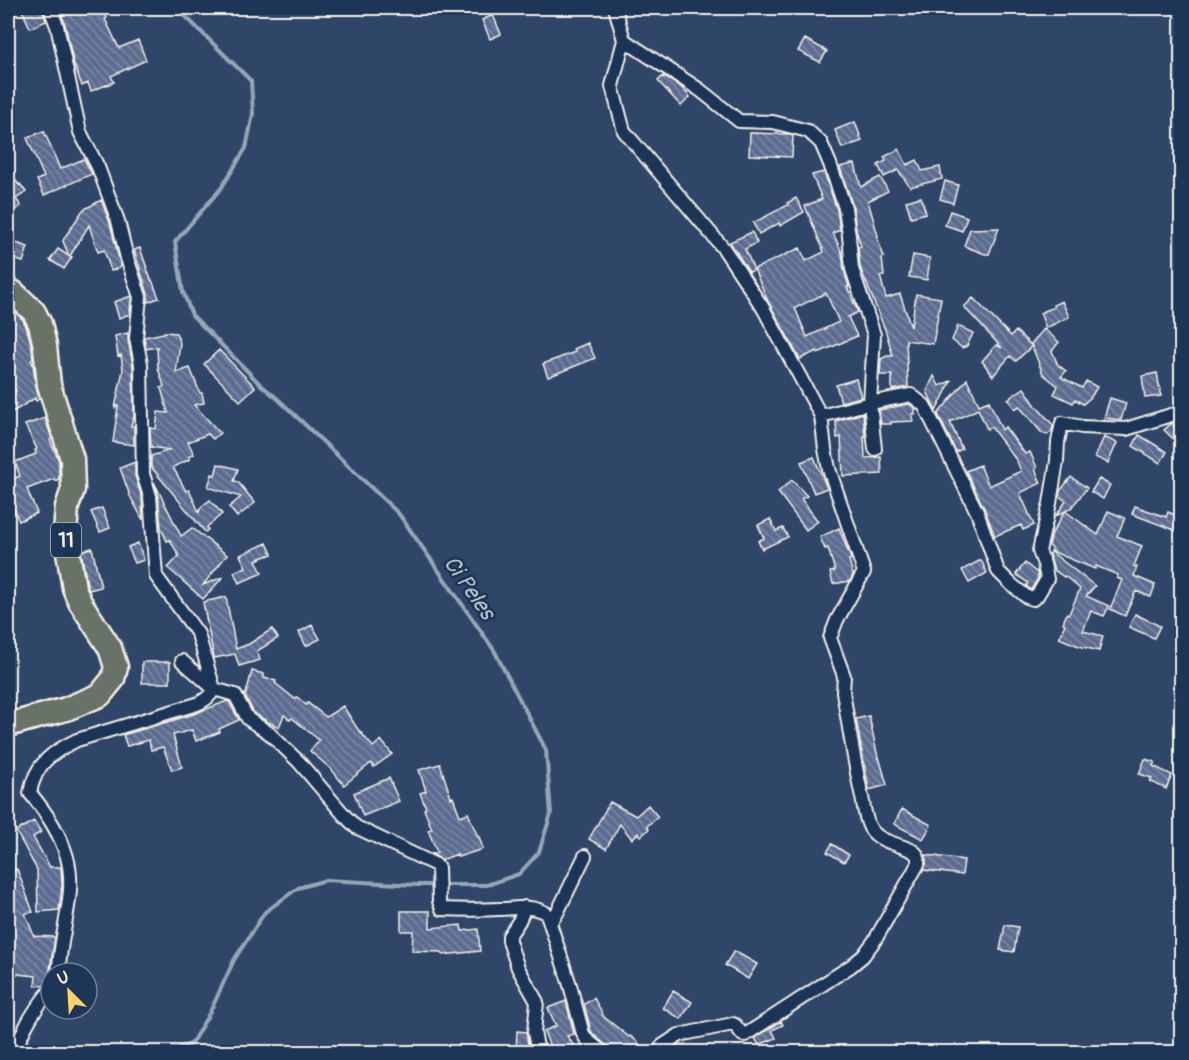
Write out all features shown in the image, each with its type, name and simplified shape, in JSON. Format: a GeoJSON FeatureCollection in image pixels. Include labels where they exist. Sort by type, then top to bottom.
{"type":"FeatureCollection","features":[{"type":"Feature","properties":{"kind":"highway","name":"11"},"geometry":{"type":"LineString","coordinates":[[8,289],[34,312],[40,324],[49,385],[72,459],[73,489],[67,507],[65,534],[74,588],[80,602],[111,648],[116,667],[113,679],[100,695],[66,709],[8,725]]}},
{"type":"Feature","properties":{"kind":"street"},"geometry":{"type":"LineString","coordinates":[[50,8],[57,26],[80,132],[98,167],[118,221],[127,258],[141,297],[136,338],[141,364],[143,474],[150,496],[156,576],[198,634],[214,689],[206,700],[197,704],[77,740],[61,748],[39,767],[32,781],[30,793],[54,826],[67,857],[69,874],[69,910],[60,961]]}},
{"type":"Feature","properties":{"kind":"street"},"geometry":{"type":"LineString","coordinates":[[615,8],[624,40],[612,86],[624,131],[724,249],[763,308],[821,416],[830,469],[864,572],[837,620],[830,638],[844,676],[843,692],[863,802],[871,829],[883,840],[912,851],[916,854],[918,864],[875,940],[863,956],[851,966],[745,1035],[735,1024],[679,1035],[662,1046],[661,1053]]}},
{"type":"Feature","properties":{"kind":"street"},"geometry":{"type":"LineString","coordinates":[[624,40],[700,90],[739,121],[773,122],[808,130],[821,143],[845,208],[852,269],[874,335],[870,403],[874,449]]}},
{"type":"Feature","properties":{"kind":"street"},"geometry":{"type":"LineString","coordinates":[[821,416],[911,395],[924,405],[977,512],[998,571],[1012,585],[1033,599],[1047,579],[1039,551],[1050,503],[1062,423],[1082,427],[1126,429],[1182,413]]}},
{"type":"Feature","properties":{"kind":"street"},"geometry":{"type":"LineString","coordinates":[[182,661],[214,689],[235,695],[248,719],[269,733],[299,762],[356,827],[434,863],[438,868],[439,901],[444,909],[525,907],[547,914],[570,985],[582,1034],[602,1053]]}},
{"type":"Feature","properties":{"kind":"street"},"geometry":{"type":"LineString","coordinates":[[550,923],[585,856]]}},
{"type":"Feature","properties":{"kind":"street"},"geometry":{"type":"LineString","coordinates":[[525,907],[509,936],[509,941],[518,968],[537,1002],[534,1032],[538,1053]]}},
{"type":"Feature","properties":{"kind":"street"},"geometry":{"type":"LineString","coordinates":[[15,1053],[20,1036],[39,1003]]}},
{"type":"Feature","properties":{"kind":"building"},"geometry":{"type":"Polygon","coordinates":[[[21,8],[42,8],[46,21],[30,28],[21,8]]]}},
{"type":"Feature","properties":{"kind":"building"},"geometry":{"type":"Polygon","coordinates":[[[59,8],[103,8],[107,18],[105,19],[119,48],[138,40],[146,60],[111,76],[114,82],[91,91],[88,83],[82,86],[59,8]]]}},
{"type":"Feature","properties":{"kind":"building"},"geometry":{"type":"Polygon","coordinates":[[[493,15],[501,34],[490,39],[482,20],[493,15]]]}},
{"type":"Feature","properties":{"kind":"building"},"geometry":{"type":"Polygon","coordinates":[[[805,39],[827,51],[820,62],[798,51],[805,39]]]}},
{"type":"Feature","properties":{"kind":"building"},"geometry":{"type":"Polygon","coordinates":[[[663,76],[681,87],[690,97],[681,106],[658,81],[663,76]]]}},
{"type":"Feature","properties":{"kind":"building"},"geometry":{"type":"Polygon","coordinates":[[[855,122],[862,141],[842,148],[835,130],[855,122]]]}},
{"type":"Feature","properties":{"kind":"building"},"geometry":{"type":"Polygon","coordinates":[[[44,131],[60,169],[84,159],[92,174],[44,195],[37,180],[44,177],[27,138],[44,131]]]}},
{"type":"Feature","properties":{"kind":"building"},"geometry":{"type":"Polygon","coordinates":[[[750,133],[793,136],[792,157],[749,155],[750,133]]]}},
{"type":"Feature","properties":{"kind":"building"},"geometry":{"type":"Polygon","coordinates":[[[899,149],[907,165],[917,160],[922,171],[940,167],[942,179],[910,187],[898,170],[884,177],[878,165],[886,161],[884,157],[899,149]]]}},
{"type":"Feature","properties":{"kind":"building"},"geometry":{"type":"Polygon","coordinates":[[[855,164],[861,187],[880,177],[888,191],[868,201],[884,257],[882,258],[884,276],[880,276],[886,298],[900,294],[911,327],[916,294],[941,298],[933,344],[906,340],[908,387],[892,390],[892,375],[880,375],[881,359],[893,356],[860,267],[858,247],[861,246],[853,207],[840,167],[855,164]]]}},
{"type":"Feature","properties":{"kind":"building"},"geometry":{"type":"Polygon","coordinates":[[[8,170],[26,192],[16,199],[21,206],[11,213],[8,208],[8,170]]]}},
{"type":"Feature","properties":{"kind":"building"},"geometry":{"type":"Polygon","coordinates":[[[824,172],[837,210],[840,230],[833,233],[842,253],[849,287],[847,287],[858,312],[848,317],[857,336],[800,359],[768,301],[754,269],[800,248],[806,261],[824,252],[805,206],[822,199],[812,175],[824,172]],[[826,293],[795,308],[807,337],[839,322],[826,293]]]}},
{"type":"Feature","properties":{"kind":"building"},"geometry":{"type":"Polygon","coordinates":[[[945,181],[958,185],[953,203],[940,199],[945,181]]]}},
{"type":"Feature","properties":{"kind":"building"},"geometry":{"type":"Polygon","coordinates":[[[921,197],[926,213],[911,217],[906,201],[921,197]]]}},
{"type":"Feature","properties":{"kind":"building"},"geometry":{"type":"Polygon","coordinates":[[[796,198],[804,212],[780,226],[779,223],[759,234],[753,223],[788,205],[787,203],[796,198]]]}},
{"type":"Feature","properties":{"kind":"building"},"geometry":{"type":"Polygon","coordinates":[[[101,200],[110,223],[121,267],[111,271],[104,250],[98,252],[89,225],[64,269],[50,260],[58,249],[69,256],[63,241],[65,237],[83,210],[101,200]]]}},
{"type":"Feature","properties":{"kind":"building"},"geometry":{"type":"Polygon","coordinates":[[[950,211],[967,217],[962,231],[945,225],[950,211]]]}},
{"type":"Feature","properties":{"kind":"building"},"geometry":{"type":"Polygon","coordinates":[[[999,228],[989,254],[964,246],[970,229],[999,228]]]}},
{"type":"Feature","properties":{"kind":"building"},"geometry":{"type":"Polygon","coordinates":[[[752,232],[757,243],[745,249],[754,270],[749,272],[730,242],[752,232]]]}},
{"type":"Feature","properties":{"kind":"building"},"geometry":{"type":"Polygon","coordinates":[[[13,242],[28,247],[23,262],[8,257],[13,242]]]}},
{"type":"Feature","properties":{"kind":"building"},"geometry":{"type":"Polygon","coordinates":[[[140,248],[159,298],[148,302],[148,294],[134,250],[140,248]]]}},
{"type":"Feature","properties":{"kind":"building"},"geometry":{"type":"Polygon","coordinates":[[[913,255],[930,258],[927,280],[909,277],[913,255]]]}},
{"type":"Feature","properties":{"kind":"building"},"geometry":{"type":"Polygon","coordinates":[[[131,296],[130,314],[119,318],[114,302],[131,296]]]}},
{"type":"Feature","properties":{"kind":"building"},"geometry":{"type":"Polygon","coordinates":[[[973,298],[1011,336],[1016,331],[1032,346],[1016,361],[1010,356],[993,376],[982,361],[996,345],[1002,348],[964,307],[973,298]]]}},
{"type":"Feature","properties":{"kind":"building"},"geometry":{"type":"Polygon","coordinates":[[[1062,301],[1069,317],[1046,328],[1040,313],[1062,301]]]}},
{"type":"Feature","properties":{"kind":"building"},"geometry":{"type":"Polygon","coordinates":[[[8,305],[23,320],[27,329],[39,399],[36,401],[35,398],[8,415],[8,396],[16,391],[8,377],[8,305]]]}},
{"type":"Feature","properties":{"kind":"building"},"geometry":{"type":"Polygon","coordinates":[[[958,326],[973,333],[967,346],[962,348],[952,340],[958,326]]]}},
{"type":"Feature","properties":{"kind":"building"},"geometry":{"type":"Polygon","coordinates":[[[1044,329],[1059,342],[1052,351],[1058,365],[1066,371],[1061,377],[1082,388],[1086,381],[1097,387],[1083,404],[1075,399],[1073,403],[1054,394],[1058,386],[1043,374],[1031,344],[1044,329]]]}},
{"type":"Feature","properties":{"kind":"building"},"geometry":{"type":"Polygon","coordinates":[[[164,332],[176,333],[180,343],[176,373],[190,368],[200,393],[202,393],[204,403],[194,405],[220,433],[213,439],[208,434],[188,442],[194,454],[189,456],[190,459],[173,467],[186,491],[189,490],[199,512],[201,507],[210,500],[222,514],[207,527],[208,530],[205,532],[151,467],[151,456],[170,450],[151,447],[150,428],[156,429],[158,412],[168,413],[161,388],[164,386],[158,368],[157,347],[146,349],[144,337],[164,332]]]}},
{"type":"Feature","properties":{"kind":"building"},"geometry":{"type":"Polygon","coordinates":[[[128,333],[133,365],[134,416],[131,426],[134,426],[134,445],[113,442],[118,406],[115,408],[123,370],[115,336],[128,333]]]}},
{"type":"Feature","properties":{"kind":"building"},"geometry":{"type":"Polygon","coordinates":[[[588,343],[595,358],[548,377],[543,364],[575,352],[574,349],[588,343]]]}},
{"type":"Feature","properties":{"kind":"building"},"geometry":{"type":"Polygon","coordinates":[[[219,350],[255,387],[240,401],[204,364],[219,350]]]}},
{"type":"Feature","properties":{"kind":"building"},"geometry":{"type":"Polygon","coordinates":[[[1157,373],[1161,396],[1145,398],[1142,376],[1157,373]]]}},
{"type":"Feature","properties":{"kind":"building"},"geometry":{"type":"Polygon","coordinates":[[[934,376],[939,386],[951,381],[936,411],[927,391],[934,376]]]}},
{"type":"Feature","properties":{"kind":"building"},"geometry":{"type":"Polygon","coordinates":[[[856,379],[861,397],[841,402],[836,385],[856,379]]]}},
{"type":"Feature","properties":{"kind":"building"},"geometry":{"type":"Polygon","coordinates":[[[967,379],[979,405],[989,401],[1002,430],[1005,427],[1025,454],[1030,452],[1037,468],[1035,469],[1041,483],[1020,493],[1034,525],[1023,530],[1021,525],[995,536],[966,471],[980,465],[989,486],[1021,471],[1017,461],[991,427],[987,429],[978,409],[950,422],[962,449],[956,452],[938,414],[967,379]]]}},
{"type":"Feature","properties":{"kind":"building"},"geometry":{"type":"Polygon","coordinates":[[[1024,388],[1053,425],[1052,431],[1047,435],[1042,433],[1019,406],[1015,409],[1008,399],[1024,388]]]}},
{"type":"Feature","properties":{"kind":"building"},"geometry":{"type":"Polygon","coordinates":[[[1110,398],[1126,403],[1121,420],[1104,418],[1110,398]]]}},
{"type":"Feature","properties":{"kind":"building"},"geometry":{"type":"Polygon","coordinates":[[[909,404],[915,408],[915,414],[912,414],[913,421],[881,424],[879,410],[909,404]]]}},
{"type":"Feature","properties":{"kind":"building"},"geometry":{"type":"Polygon","coordinates":[[[863,413],[865,458],[881,457],[882,474],[843,476],[841,437],[837,438],[836,421],[863,413]]]}},
{"type":"Feature","properties":{"kind":"building"},"geometry":{"type":"Polygon","coordinates":[[[45,418],[52,439],[50,440],[59,461],[59,479],[27,489],[37,513],[19,521],[11,502],[8,503],[8,481],[20,476],[15,462],[36,454],[37,449],[25,425],[45,418]]]}},
{"type":"Feature","properties":{"kind":"building"},"geometry":{"type":"Polygon","coordinates":[[[1172,423],[1182,434],[1182,447],[1164,430],[1172,423]]]}},
{"type":"Feature","properties":{"kind":"building"},"geometry":{"type":"Polygon","coordinates":[[[1139,435],[1167,452],[1160,463],[1133,446],[1139,435]]]}},
{"type":"Feature","properties":{"kind":"building"},"geometry":{"type":"Polygon","coordinates":[[[1104,437],[1117,443],[1108,463],[1095,457],[1104,437]]]}},
{"type":"Feature","properties":{"kind":"building"},"geometry":{"type":"Polygon","coordinates":[[[814,457],[827,488],[814,493],[801,462],[814,457]]]}},
{"type":"Feature","properties":{"kind":"building"},"geometry":{"type":"Polygon","coordinates":[[[135,462],[135,476],[142,498],[143,520],[130,496],[120,468],[135,462]]]}},
{"type":"Feature","properties":{"kind":"building"},"geometry":{"type":"Polygon","coordinates":[[[218,464],[238,469],[234,481],[238,482],[255,503],[237,517],[229,507],[241,497],[208,487],[218,464]]]}},
{"type":"Feature","properties":{"kind":"building"},"geometry":{"type":"Polygon","coordinates":[[[1071,477],[1087,488],[1071,508],[1056,516],[1066,501],[1059,496],[1060,491],[1071,477]]]}},
{"type":"Feature","properties":{"kind":"building"},"geometry":{"type":"Polygon","coordinates":[[[1099,479],[1110,485],[1103,499],[1091,492],[1099,479]]]}},
{"type":"Feature","properties":{"kind":"building"},"geometry":{"type":"Polygon","coordinates":[[[792,480],[807,496],[801,499],[818,521],[806,530],[778,492],[792,480]]]}},
{"type":"Feature","properties":{"kind":"building"},"geometry":{"type":"Polygon","coordinates":[[[154,482],[181,536],[192,528],[227,555],[203,585],[223,577],[203,599],[168,568],[179,556],[170,540],[167,541],[161,528],[158,495],[154,482]]]}},
{"type":"Feature","properties":{"kind":"building"},"geometry":{"type":"Polygon","coordinates":[[[1135,506],[1166,517],[1168,512],[1178,516],[1176,521],[1182,523],[1182,533],[1132,514],[1135,506]]]}},
{"type":"Feature","properties":{"kind":"building"},"geometry":{"type":"Polygon","coordinates":[[[102,508],[110,528],[100,532],[91,512],[102,508]]]}},
{"type":"Feature","properties":{"kind":"building"},"geometry":{"type":"Polygon","coordinates":[[[1065,511],[1098,535],[1108,511],[1125,518],[1117,536],[1142,546],[1134,566],[1137,567],[1134,576],[1155,585],[1151,597],[1136,591],[1125,616],[1110,609],[1122,580],[1117,578],[1118,575],[1096,566],[1095,569],[1051,551],[1053,549],[1049,546],[1052,533],[1065,511]]]}},
{"type":"Feature","properties":{"kind":"building"},"geometry":{"type":"Polygon","coordinates":[[[770,519],[776,531],[783,528],[788,537],[762,549],[758,541],[764,538],[758,525],[770,519]]]}},
{"type":"Feature","properties":{"kind":"building"},"geometry":{"type":"Polygon","coordinates":[[[839,528],[851,559],[849,560],[853,575],[850,581],[833,584],[830,572],[835,571],[828,548],[825,549],[820,537],[839,528]]]}},
{"type":"Feature","properties":{"kind":"building"},"geometry":{"type":"Polygon","coordinates":[[[138,543],[144,560],[135,563],[128,547],[138,543]]]}},
{"type":"Feature","properties":{"kind":"building"},"geometry":{"type":"Polygon","coordinates":[[[267,543],[272,554],[256,560],[262,573],[239,583],[234,572],[246,567],[240,555],[267,543]]]}},
{"type":"Feature","properties":{"kind":"building"},"geometry":{"type":"Polygon","coordinates":[[[92,548],[101,587],[89,590],[81,551],[92,548]]]}},
{"type":"Feature","properties":{"kind":"building"},"geometry":{"type":"Polygon","coordinates":[[[1051,552],[1095,586],[1086,596],[1109,606],[1104,616],[1091,611],[1083,631],[1103,636],[1099,651],[1059,638],[1067,613],[1069,614],[1080,589],[1054,570],[1049,554],[1051,552]]]}},
{"type":"Feature","properties":{"kind":"building"},"geometry":{"type":"Polygon","coordinates":[[[981,560],[987,573],[969,583],[962,570],[981,560]]]}},
{"type":"Feature","properties":{"kind":"building"},"geometry":{"type":"Polygon","coordinates":[[[1025,563],[1037,571],[1038,578],[1031,590],[1026,586],[1028,583],[1016,574],[1025,563]]]}},
{"type":"Feature","properties":{"kind":"building"},"geometry":{"type":"Polygon","coordinates":[[[226,597],[236,649],[249,644],[272,629],[278,638],[257,651],[260,660],[239,666],[235,654],[214,658],[203,602],[226,597]]]}},
{"type":"Feature","properties":{"kind":"building"},"geometry":{"type":"Polygon","coordinates":[[[1135,614],[1160,626],[1154,638],[1129,627],[1135,614]]]}},
{"type":"Feature","properties":{"kind":"building"},"geometry":{"type":"Polygon","coordinates":[[[312,625],[320,639],[306,646],[299,632],[312,625]]]}},
{"type":"Feature","properties":{"kind":"building"},"geometry":{"type":"Polygon","coordinates":[[[142,662],[170,662],[170,683],[142,683],[142,662]]]}},
{"type":"Feature","properties":{"kind":"building"},"geometry":{"type":"Polygon","coordinates":[[[252,671],[264,674],[264,678],[276,681],[275,683],[295,699],[297,697],[306,705],[308,703],[326,717],[343,706],[373,747],[381,740],[392,754],[374,767],[371,763],[344,785],[331,769],[310,751],[319,740],[292,718],[290,720],[284,715],[279,727],[254,713],[244,694],[246,694],[252,671]]]}},
{"type":"Feature","properties":{"kind":"building"},"geometry":{"type":"Polygon","coordinates":[[[227,701],[239,720],[219,729],[220,732],[196,741],[192,730],[173,735],[182,767],[172,770],[163,747],[151,750],[149,740],[127,746],[123,735],[191,715],[227,701]]]}},
{"type":"Feature","properties":{"kind":"building"},"geometry":{"type":"Polygon","coordinates":[[[869,716],[878,758],[887,785],[869,790],[856,719],[869,716]]]}},
{"type":"Feature","properties":{"kind":"building"},"geometry":{"type":"Polygon","coordinates":[[[1145,759],[1155,762],[1153,766],[1172,775],[1166,789],[1150,781],[1152,778],[1139,774],[1145,759]]]}},
{"type":"Feature","properties":{"kind":"building"},"geometry":{"type":"Polygon","coordinates":[[[440,764],[451,798],[453,797],[460,816],[468,813],[483,849],[458,857],[457,854],[442,860],[432,854],[437,852],[428,830],[432,829],[420,793],[426,791],[419,770],[440,764]]]}},
{"type":"Feature","properties":{"kind":"building"},"geometry":{"type":"Polygon","coordinates":[[[389,778],[399,801],[363,816],[354,793],[389,778]]]}},
{"type":"Feature","properties":{"kind":"building"},"geometry":{"type":"Polygon","coordinates":[[[610,802],[636,816],[648,805],[658,817],[647,826],[649,829],[641,836],[638,833],[632,839],[620,824],[606,849],[589,839],[610,802]]]}},
{"type":"Feature","properties":{"kind":"building"},"geometry":{"type":"Polygon","coordinates":[[[902,809],[931,825],[923,839],[894,824],[902,809]]]}},
{"type":"Feature","properties":{"kind":"building"},"geometry":{"type":"Polygon","coordinates":[[[34,821],[41,832],[33,837],[50,867],[61,867],[62,885],[59,910],[38,912],[37,870],[16,831],[34,821]]]}},
{"type":"Feature","properties":{"kind":"building"},"geometry":{"type":"Polygon","coordinates":[[[832,844],[849,855],[844,862],[827,852],[832,844]]]}},
{"type":"Feature","properties":{"kind":"building"},"geometry":{"type":"Polygon","coordinates":[[[926,855],[964,860],[962,875],[924,870],[926,855]]]}},
{"type":"Feature","properties":{"kind":"building"},"geometry":{"type":"Polygon","coordinates":[[[17,869],[33,912],[25,913],[34,936],[55,937],[51,961],[39,961],[39,986],[35,985],[36,976],[8,973],[10,938],[8,873],[17,869]]]}},
{"type":"Feature","properties":{"kind":"building"},"geometry":{"type":"Polygon","coordinates":[[[401,911],[430,911],[430,928],[461,925],[462,931],[478,929],[480,951],[443,955],[442,952],[412,951],[413,931],[401,931],[401,911]]]}},
{"type":"Feature","properties":{"kind":"building"},"geometry":{"type":"Polygon","coordinates":[[[1005,925],[1018,927],[1014,952],[1000,950],[1005,925]]]}},
{"type":"Feature","properties":{"kind":"building"},"geometry":{"type":"Polygon","coordinates":[[[734,951],[757,964],[748,979],[725,965],[734,951]]]}},
{"type":"Feature","properties":{"kind":"building"},"geometry":{"type":"Polygon","coordinates":[[[673,991],[692,1002],[681,1019],[663,1008],[673,991]]]}},
{"type":"Feature","properties":{"kind":"building"},"geometry":{"type":"Polygon","coordinates":[[[594,998],[604,1017],[638,1042],[644,1053],[612,1053],[593,1034],[584,1004],[594,998]]]}},
{"type":"Feature","properties":{"kind":"building"},"geometry":{"type":"Polygon","coordinates":[[[566,1001],[574,1034],[567,1036],[579,1053],[553,1053],[544,1031],[556,1026],[548,1008],[566,1001]]]}},
{"type":"Feature","properties":{"kind":"building"},"geometry":{"type":"Polygon","coordinates":[[[781,1021],[783,1025],[772,1030],[776,1038],[759,1045],[755,1038],[781,1021]]]}},
{"type":"Feature","properties":{"kind":"building"},"geometry":{"type":"Polygon","coordinates":[[[517,1031],[526,1032],[529,1051],[516,1050],[517,1031]]]}},
{"type":"Feature","properties":{"kind":"waterway","name":"Ci Peles"},"geometry":{"type":"LineString","coordinates":[[166,1052],[191,1044],[210,1012],[234,960],[265,912],[298,888],[326,880],[417,885],[487,885],[519,874],[539,852],[551,814],[546,750],[494,650],[399,514],[261,385],[192,315],[183,292],[175,242],[222,187],[246,148],[253,114],[251,81],[177,8]]}}]}
